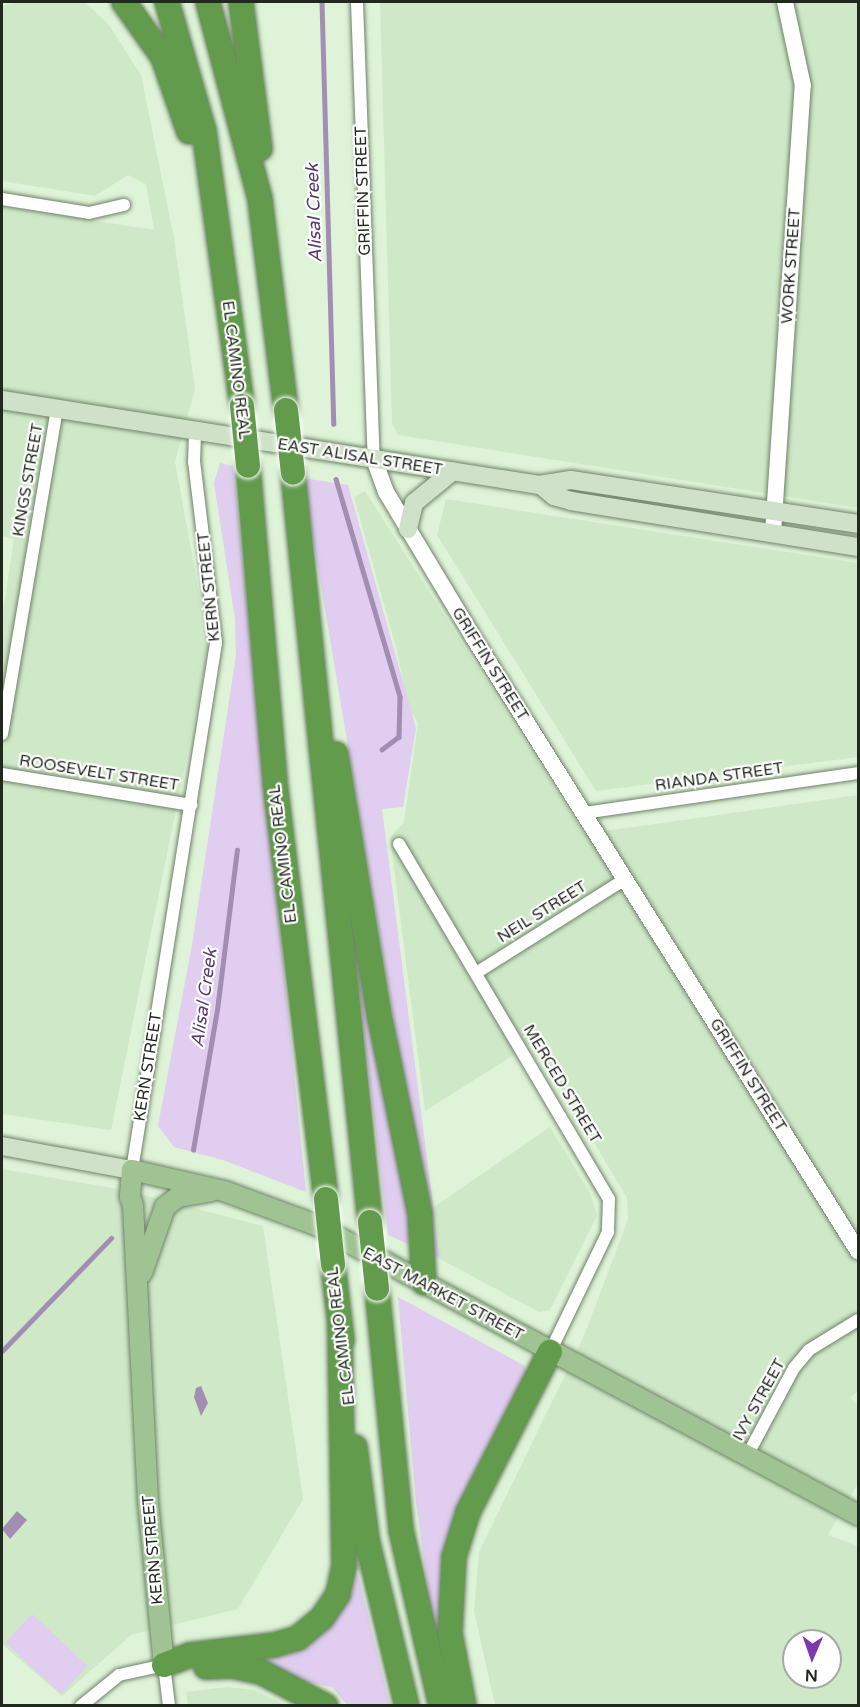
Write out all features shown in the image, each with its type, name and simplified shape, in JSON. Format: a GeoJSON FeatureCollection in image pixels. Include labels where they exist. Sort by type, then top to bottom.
{"type":"FeatureCollection","features":[{"type":"Feature","properties":{"kind":"highway"},"geometry":{"type":"LineString","coordinates":[[124,2],[153,41],[167,68],[198,170],[215,210]]}},
{"type":"Feature","properties":{"kind":"highway","name":"EL CAMINO REAL"},"geometry":{"type":"LineString","coordinates":[[167,2],[194,90],[215,210],[242,406],[275,783],[367,1540],[407,1706]]}},
{"type":"Feature","properties":{"kind":"highway"},"geometry":{"type":"LineString","coordinates":[[208,2],[260,199],[293,472],[401,1530],[441,1706]]}},
{"type":"Feature","properties":{"kind":"highway"},"geometry":{"type":"LineString","coordinates":[[241,2],[261,161],[260,199]]}},
{"type":"Feature","properties":{"kind":"highway"},"geometry":{"type":"LineString","coordinates":[[312,672],[329,714],[379,1014],[420,1214],[424,1283]]}},
{"type":"Feature","properties":{"kind":"highway"},"geometry":{"type":"LineString","coordinates":[[164,1665],[190,1655],[274,1645],[298,1638],[322,1618],[338,1594],[344,1565],[340,1325]]}},
{"type":"Feature","properties":{"kind":"highway"},"geometry":{"type":"LineString","coordinates":[[464,1706],[450,1633],[454,1557],[468,1512],[550,1352]]}},
{"type":"Feature","properties":{"kind":"highway"},"geometry":{"type":"LineString","coordinates":[[164,1665],[245,1668],[326,1706]]}},
{"type":"Feature","properties":{"kind":"main road","name":"EAST ALISAL STREET"},"geometry":{"type":"LineString","coordinates":[[2,400],[542,486],[571,480],[858,524]]}},
{"type":"Feature","properties":{"kind":"main road"},"geometry":{"type":"LineString","coordinates":[[408,529],[414,503],[453,471]]}},
{"type":"Feature","properties":{"kind":"main road","name":"EAST ALISAL STREET"},"geometry":{"type":"LineString","coordinates":[[542,486],[554,496],[571,501],[858,547]]}},
{"type":"Feature","properties":{"kind":"main road","name":"EAST MARKET STREET"},"geometry":{"type":"LineString","coordinates":[[2,1146],[132,1170],[224,1191],[316,1225],[858,1515]]}},
{"type":"Feature","properties":{"kind":"main road","name":"KERN STREET"},"geometry":{"type":"LineString","coordinates":[[132,1170],[130,1197],[138,1288],[151,1553],[164,1665]]}},
{"type":"Feature","properties":{"kind":"main road"},"geometry":{"type":"LineString","coordinates":[[138,1288],[159,1218],[169,1203],[187,1194],[224,1191]]}},
{"type":"Feature","properties":{"kind":"street","name":"GRIFFIN STREET"},"geometry":{"type":"LineString","coordinates":[[357,2],[374,459],[382,484],[584,813],[858,1251]]}},
{"type":"Feature","properties":{"kind":"street","name":"WORK STREET"},"geometry":{"type":"LineString","coordinates":[[773,533],[804,86],[785,2]]}},
{"type":"Feature","properties":{"kind":"street"},"geometry":{"type":"LineString","coordinates":[[2,199],[89,213],[124,205]]}},
{"type":"Feature","properties":{"kind":"street","name":"KINGS STREET"},"geometry":{"type":"LineString","coordinates":[[2,734],[57,408]]}},
{"type":"Feature","properties":{"kind":"street","name":"KERN STREET"},"geometry":{"type":"LineString","coordinates":[[132,1170],[216,643],[194,462],[195,432]]}},
{"type":"Feature","properties":{"kind":"street","name":"RIANDA STREET"},"geometry":{"type":"LineString","coordinates":[[584,813],[858,773]]}},
{"type":"Feature","properties":{"kind":"street","name":"ROOSEVELT STREET"},"geometry":{"type":"LineString","coordinates":[[2,774],[191,805]]}},
{"type":"Feature","properties":{"kind":"street","name":"MERCED STREET"},"geometry":{"type":"LineString","coordinates":[[399,844],[609,1199],[608,1232],[550,1352]]}},
{"type":"Feature","properties":{"kind":"street","name":"NEIL STREET"},"geometry":{"type":"LineString","coordinates":[[476,973],[625,879]]}},
{"type":"Feature","properties":{"kind":"street","name":"IVY STREET"},"geometry":{"type":"LineString","coordinates":[[747,1456],[801,1359],[809,1350],[858,1320]]}},
{"type":"Feature","properties":{"kind":"street"},"geometry":{"type":"LineString","coordinates":[[81,1706],[119,1675],[164,1665]]}},
{"type":"Feature","properties":{"kind":"street","name":"KERN STREET"},"geometry":{"type":"LineString","coordinates":[[164,1665],[169,1706]]}},
{"type":"Feature","properties":{"kind":"shaded area"},"geometry":{"type":"Polygon","coordinates":[[[14,2],[86,3],[109,25],[141,75],[174,238],[195,389],[175,462],[209,647],[111,1130],[2,1114],[2,619],[14,539],[2,536],[2,206],[154,230],[146,184],[128,175],[95,196],[2,181],[2,6],[14,2]]]}},
{"type":"Feature","properties":{"kind":"shaded area"},"geometry":{"type":"Polygon","coordinates":[[[380,2],[858,2],[858,508],[398,435],[392,424],[380,2]]]}},
{"type":"Feature","properties":{"kind":"shaded area"},"geometry":{"type":"Polygon","coordinates":[[[220,463],[233,466],[306,1192],[223,1160],[174,1147],[158,1126],[192,945],[236,655],[235,619],[214,483],[220,463]]]}},
{"type":"Feature","properties":{"kind":"shaded area"},"geometry":{"type":"Polygon","coordinates":[[[303,478],[348,485],[416,728],[403,807],[382,809],[440,1259],[433,1254],[303,478]]]}},
{"type":"Feature","properties":{"kind":"shaded area"},"geometry":{"type":"Polygon","coordinates":[[[365,491],[584,834],[858,795],[858,1391],[850,1398],[858,1405],[858,1483],[828,1535],[858,1546],[858,1705],[495,1705],[474,1611],[479,1552],[584,1336],[628,1219],[627,1198],[534,1042],[425,1111],[390,837],[404,822],[418,723],[408,707],[397,651],[354,497],[365,491]]]}},
{"type":"Feature","properties":{"kind":"shaded area"},"geometry":{"type":"Polygon","coordinates":[[[446,499],[858,563],[858,757],[596,791],[437,535],[446,499]]]}},
{"type":"Feature","properties":{"kind":"shaded area"},"geometry":{"type":"Polygon","coordinates":[[[361,943],[411,1231],[408,1244],[388,1235],[354,945],[361,943]]]}},
{"type":"Feature","properties":{"kind":"shaded area"},"geometry":{"type":"Polygon","coordinates":[[[550,1127],[590,1193],[597,1216],[550,1310],[539,1312],[440,1259],[434,1207],[550,1127]]]}},
{"type":"Feature","properties":{"kind":"shaded area"},"geometry":{"type":"Polygon","coordinates":[[[2,1169],[124,1190],[263,1226],[303,1499],[238,1609],[131,1635],[62,1696],[2,1644],[2,1169]]]}},
{"type":"Feature","properties":{"kind":"shaded area"},"geometry":{"type":"Polygon","coordinates":[[[398,1297],[525,1366],[526,1374],[469,1483],[456,1519],[445,1632],[434,1634],[416,1502],[398,1297]]]}},
{"type":"Feature","properties":{"kind":"shaded area"},"geometry":{"type":"Polygon","coordinates":[[[201,1386],[208,1403],[201,1416],[194,1397],[196,1388],[201,1386]]]}},
{"type":"Feature","properties":{"kind":"shaded area"},"geometry":{"type":"Polygon","coordinates":[[[17,1511],[27,1520],[10,1539],[2,1529],[17,1511]]]}},
{"type":"Feature","properties":{"kind":"shaded area"},"geometry":{"type":"Polygon","coordinates":[[[355,1571],[359,1578],[390,1705],[347,1705],[332,1687],[285,1677],[259,1662],[259,1656],[286,1654],[307,1646],[337,1614],[355,1571]]]}},
{"type":"Feature","properties":{"kind":"shaded area"},"geometry":{"type":"Polygon","coordinates":[[[32,1614],[88,1666],[61,1694],[5,1643],[32,1614]]]}},
{"type":"Feature","properties":{"kind":"shaded area"},"geometry":{"type":"Polygon","coordinates":[[[227,1687],[254,1690],[285,1705],[188,1705],[186,1692],[227,1687]]]}},
{"type":"Feature","properties":{"kind":"waterway","name":"Alisal Creek"},"geometry":{"type":"LineString","coordinates":[[322,2],[334,424]]}},
{"type":"Feature","properties":{"kind":"waterway","name":"Alisal Creek"},"geometry":{"type":"LineString","coordinates":[[336,479],[400,697],[399,737],[382,750]]}},
{"type":"Feature","properties":{"kind":"waterway","name":"Alisal Creek"},"geometry":{"type":"LineString","coordinates":[[193,1150],[217,1010],[237,850]]}},
{"type":"Feature","properties":{"kind":"waterway","name":"Alisal Creek"},"geometry":{"type":"LineString","coordinates":[[2,1351],[111,1238]]}}]}
